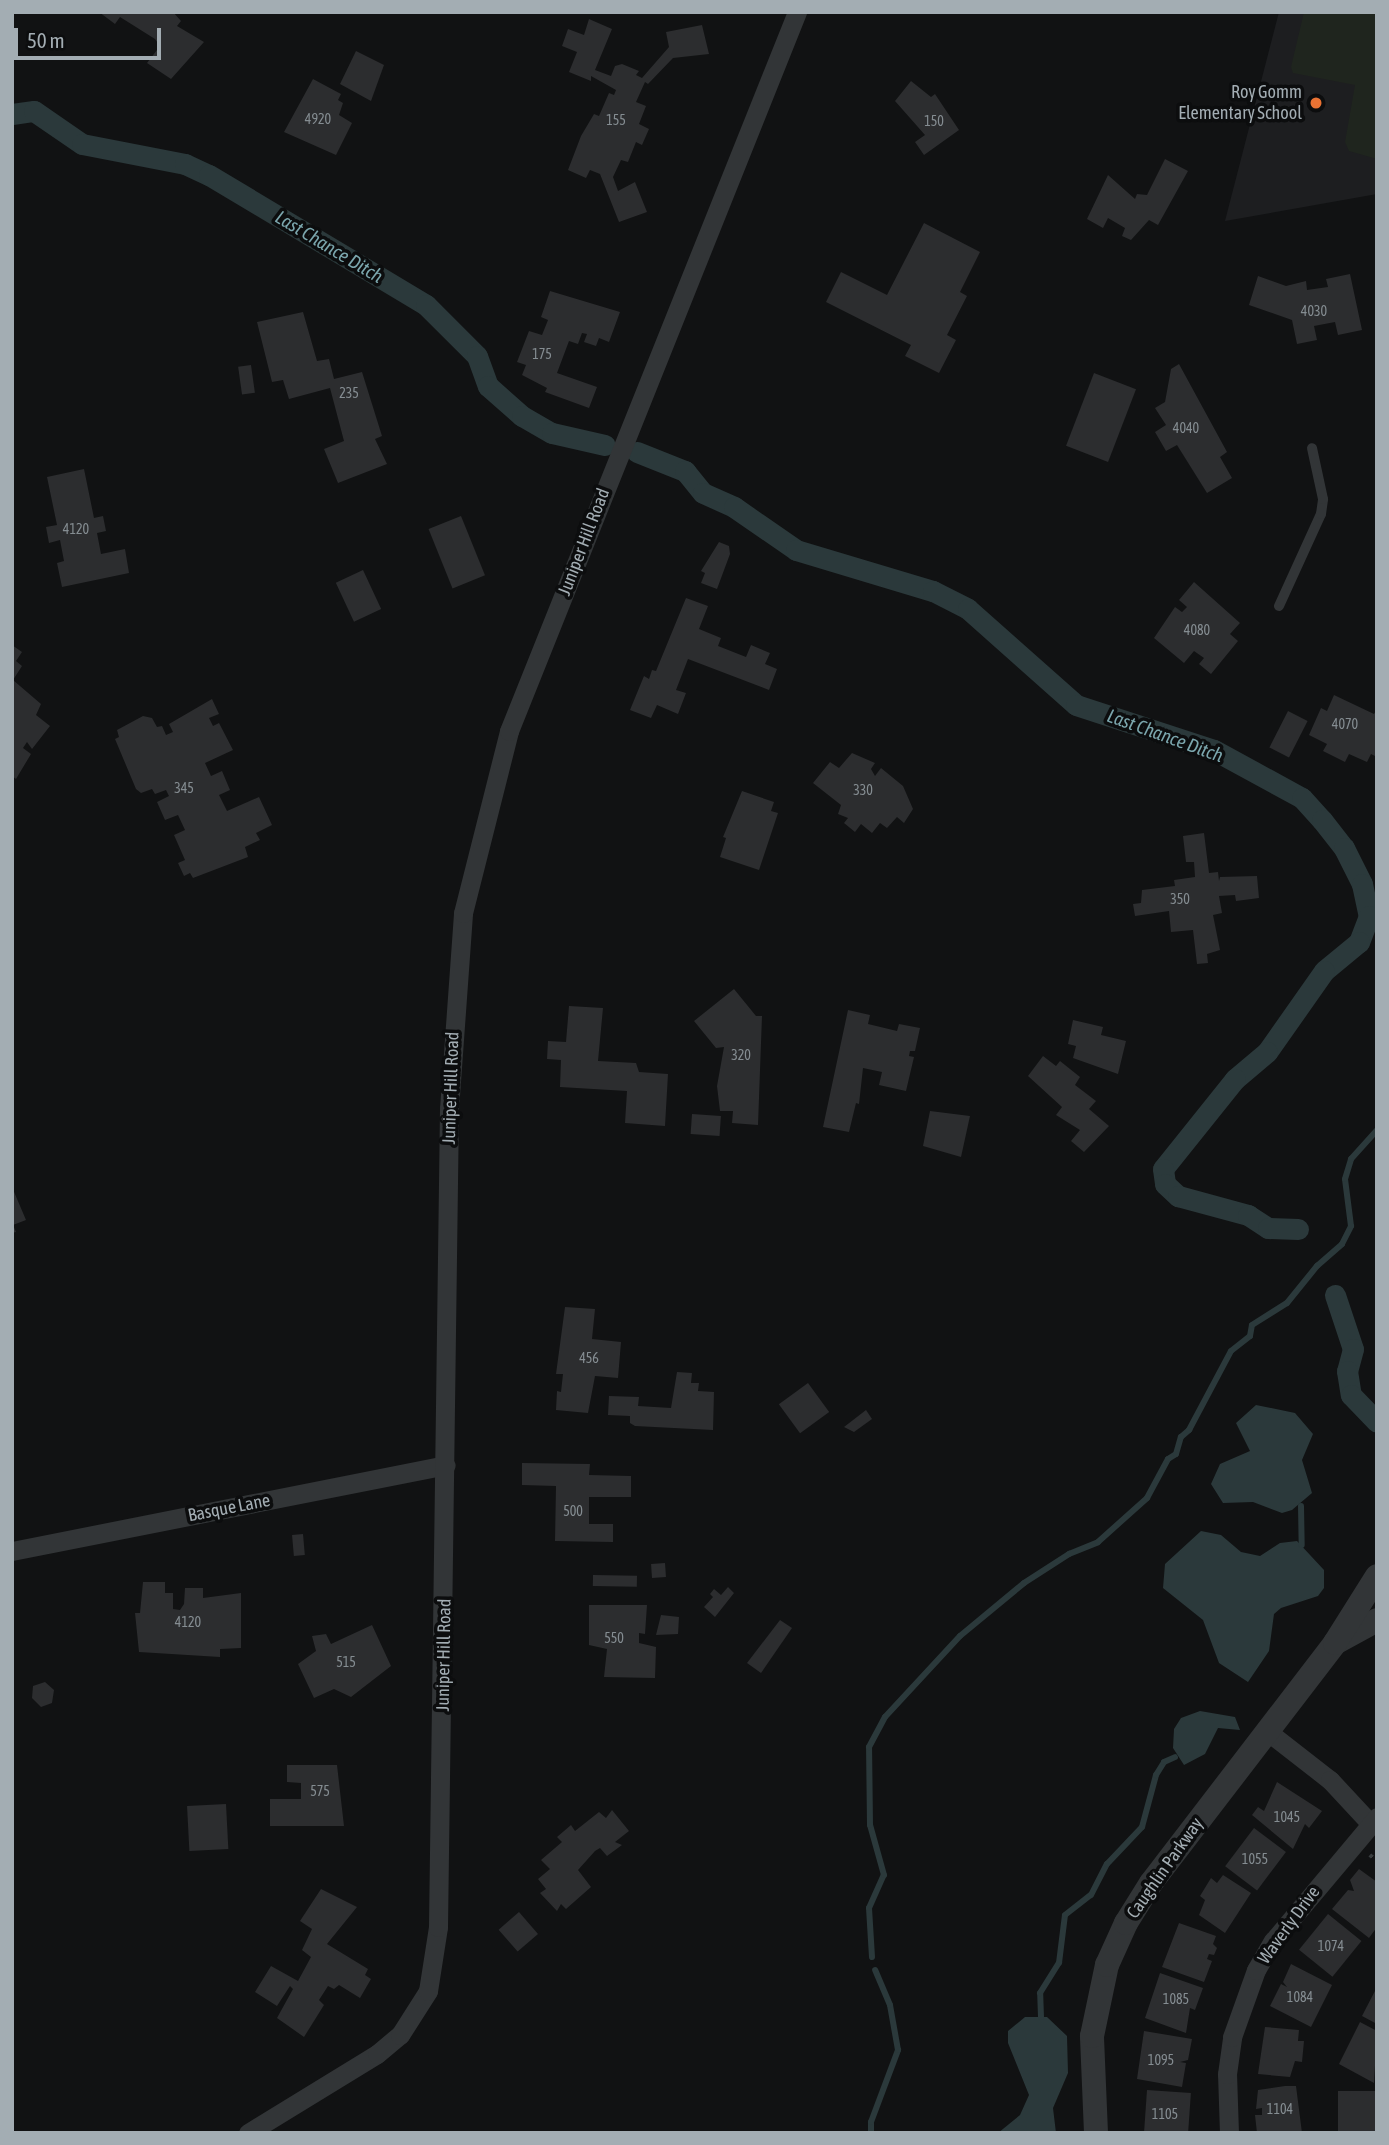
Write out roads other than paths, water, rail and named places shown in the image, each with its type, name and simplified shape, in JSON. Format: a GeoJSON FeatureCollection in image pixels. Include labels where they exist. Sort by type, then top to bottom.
{"type":"FeatureCollection","features":[{"type":"Feature","properties":{"kind":"street","name":"Juniper Hill Road"},"geometry":{"type":"LineString","coordinates":[[248,2133],[377,2054],[400,2035],[428,1991],[438,1927],[453,1014],[463,913],[484,818],[509,731],[797,12]]}},
{"type":"Feature","properties":{"kind":"street","name":"Basque Lane"},"geometry":{"type":"LineString","coordinates":[[12,1551],[446,1465]]}},
{"type":"Feature","properties":{"kind":"street","name":"Caughlin Parkway"},"geometry":{"type":"LineString","coordinates":[[1096,2133],[1093,2036],[1116,1944],[1151,1883],[1335,1643],[1377,1576]]}},
{"type":"Feature","properties":{"kind":"street","name":"Caughlin Parkway"},"geometry":{"type":"LineString","coordinates":[[1335,1643],[1377,1620]]}},
{"type":"Feature","properties":{"kind":"street"},"geometry":{"type":"LineString","coordinates":[[1267,1731],[1330,1780],[1373,1820]]}},
{"type":"Feature","properties":{"kind":"street","name":"Waverly Drive"},"geometry":{"type":"LineString","coordinates":[[1229,2133],[1227,2074],[1232,2038],[1256,1970],[1273,1941],[1373,1820]]}},
{"type":"Feature","properties":{"kind":"lane"},"geometry":{"type":"LineString","coordinates":[[1279,606],[1321,514],[1323,499],[1312,448]]}},
{"type":"Feature","properties":{"kind":"waterway","name":"Last Chance Ditch"},"geometry":{"type":"LineString","coordinates":[[12,114],[34,111],[82,144],[185,164],[209,175],[426,305],[477,356],[488,386],[522,416],[552,433],[605,445]]}},
{"type":"Feature","properties":{"kind":"waterway","name":"Last Chance Ditch"},"geometry":{"type":"LineString","coordinates":[[637,452],[685,471],[703,493],[734,507],[796,550],[933,591],[968,609],[1076,705],[1214,750],[1302,798],[1322,820],[1344,848],[1362,884],[1369,916],[1359,942],[1324,971],[1267,1052],[1235,1079],[1163,1169],[1165,1184],[1178,1196],[1248,1215],[1268,1228],[1298,1229]]}},
{"type":"Feature","properties":{"kind":"waterway"},"geometry":{"type":"LineString","coordinates":[[872,1957],[869,1908],[884,1875],[870,1825],[869,1747],[885,1717],[960,1636],[1024,1583],[1069,1554],[1098,1542],[1147,1498],[1168,1459],[1176,1454],[1181,1437],[1189,1430],[1231,1351],[1250,1336],[1252,1325],[1287,1303],[1317,1266],[1342,1244],[1351,1226],[1345,1179],[1351,1159],[1377,1130]]}},
{"type":"Feature","properties":{"kind":"waterway","name":"Last Chance Ditch"},"geometry":{"type":"LineString","coordinates":[[1335,1295],[1353,1349],[1347,1371],[1351,1395],[1377,1422]]}},
{"type":"Feature","properties":{"kind":"waterway"},"geometry":{"type":"LineString","coordinates":[[1301,1506],[1302,1545]]}},
{"type":"Feature","properties":{"kind":"waterway"},"geometry":{"type":"LineString","coordinates":[[1041,2017],[1040,1993],[1059,1963],[1065,1915],[1091,1895],[1107,1864],[1142,1827],[1156,1775],[1164,1762],[1175,1757]]}},
{"type":"Feature","properties":{"kind":"waterway"},"geometry":{"type":"LineString","coordinates":[[871,2133],[871,2122],[898,2050],[890,2005],[875,1970]]}},
{"type":"Feature","properties":{"kind":"place","name":"Roy Gomm Elementary School"},"geometry":{"type":"Point","coordinates":[1316,103]}}]}
